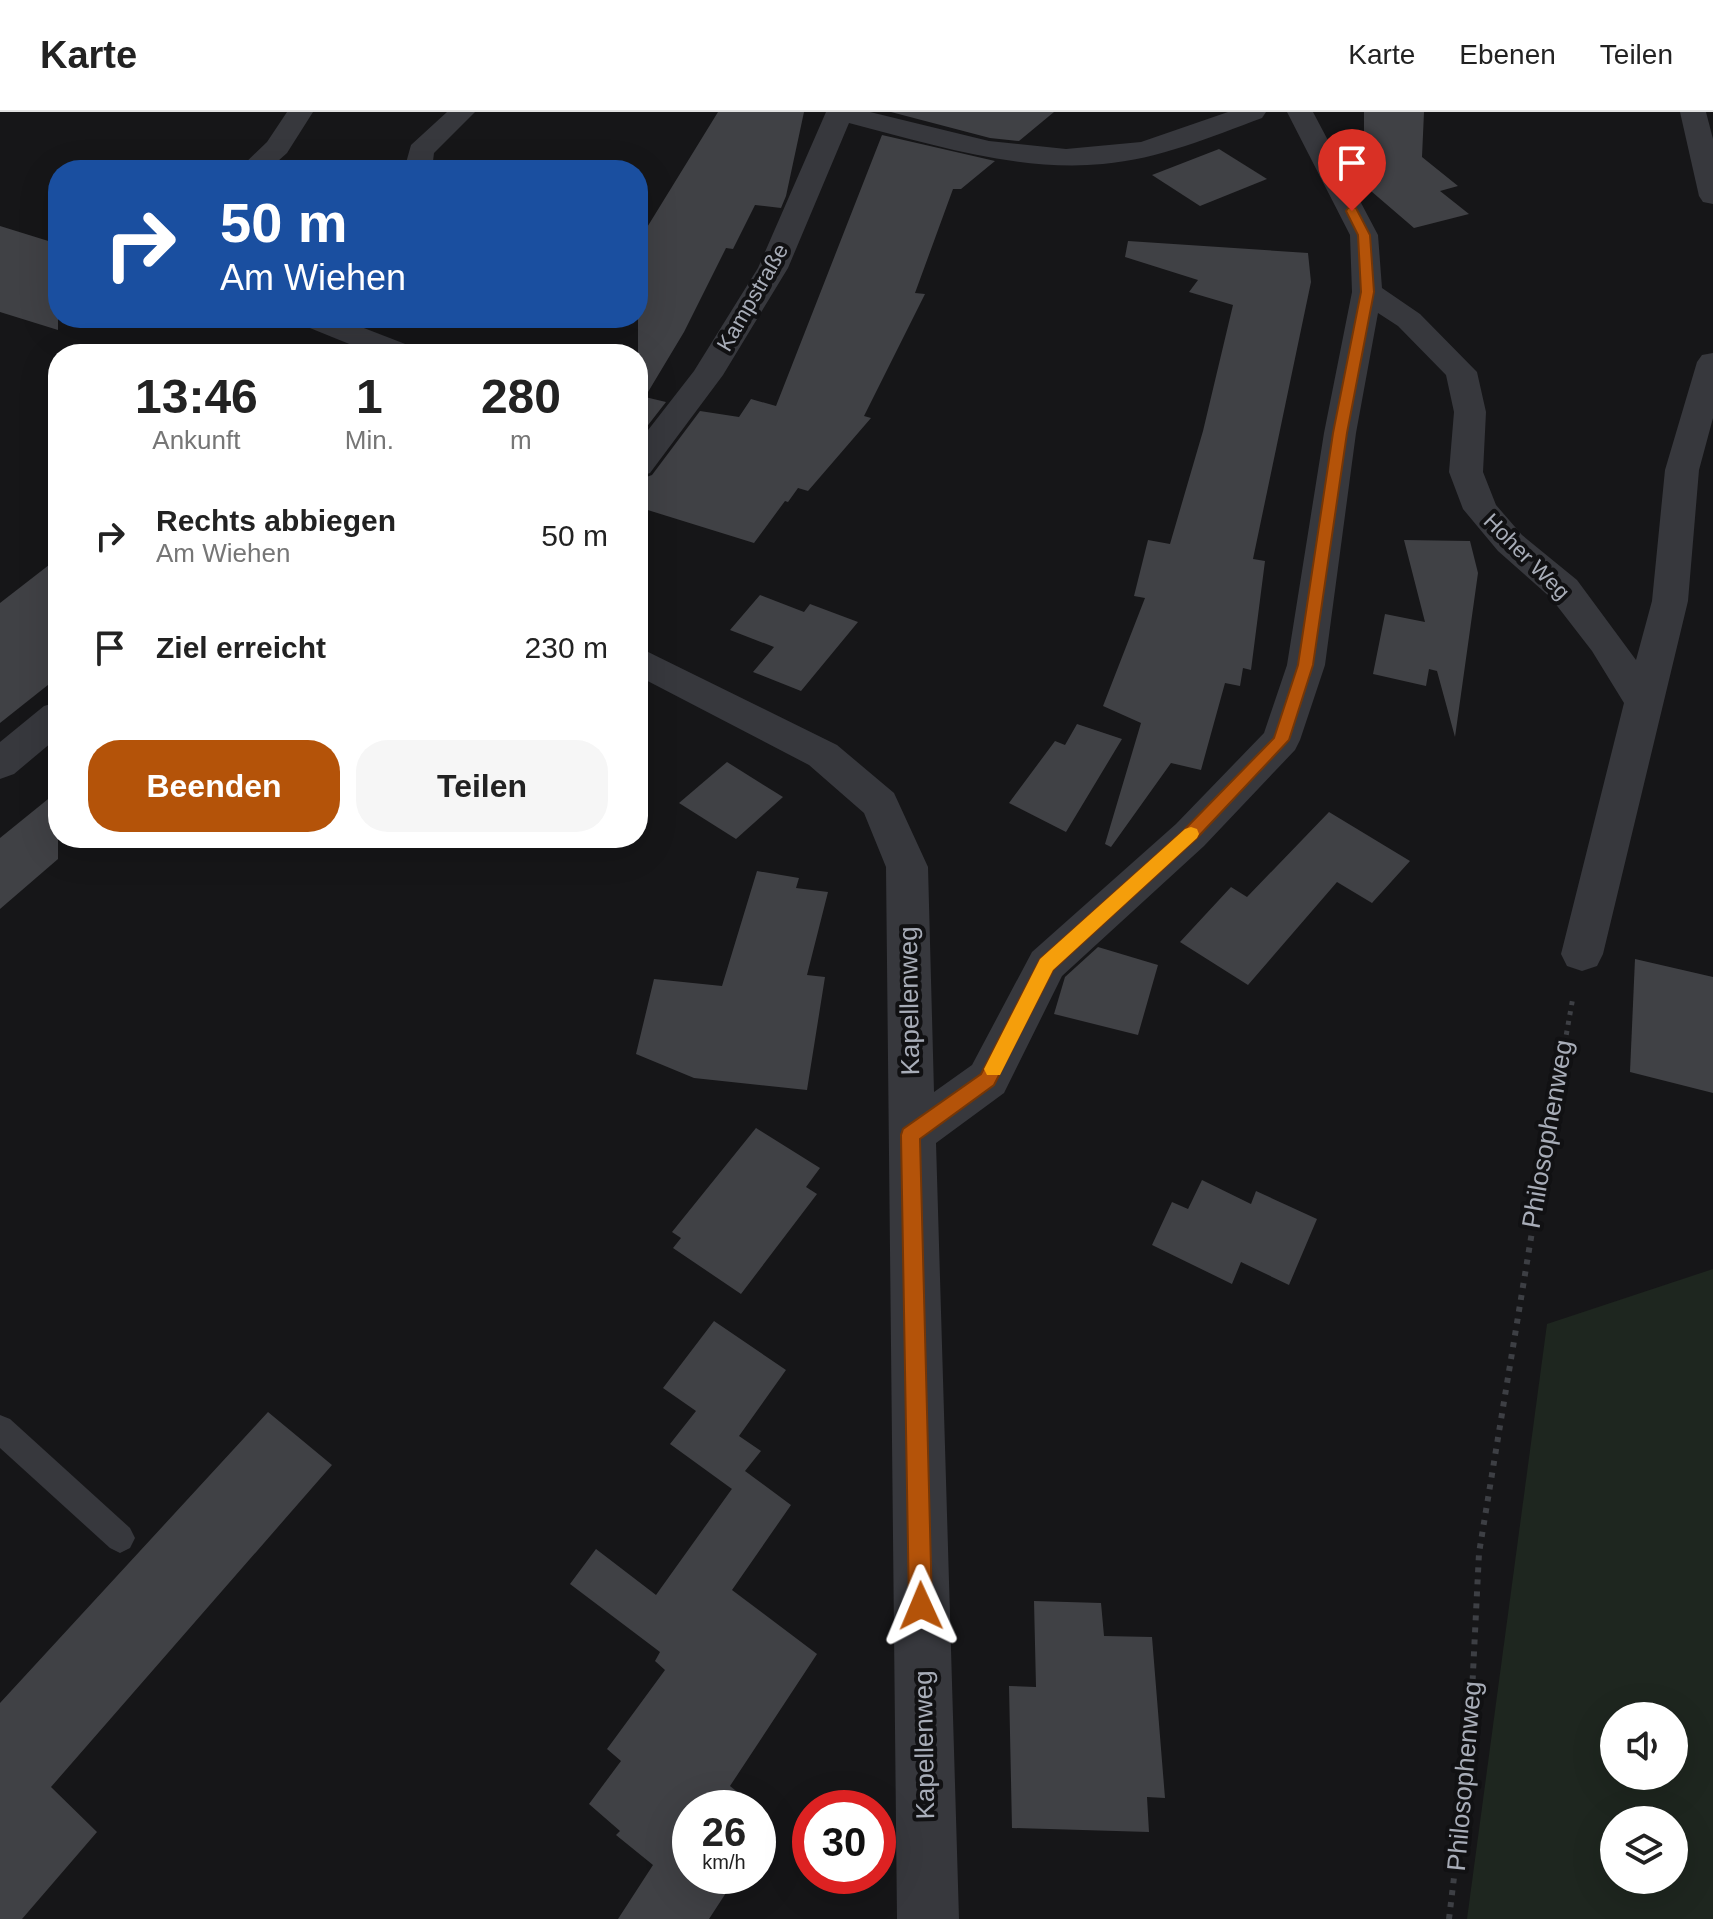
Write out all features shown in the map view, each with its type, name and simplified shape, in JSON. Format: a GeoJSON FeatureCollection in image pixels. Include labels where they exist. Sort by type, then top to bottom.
{"type":"FeatureCollection","features":[{"type":"Feature","properties":{"kind":"street"},"geometry":{"type":"LineString","coordinates":[[263,160],[277,147],[300,112]]}},
{"type":"Feature","properties":{"kind":"street"},"geometry":{"type":"LineString","coordinates":[[420,160],[421,151],[462,112]]}},
{"type":"Feature","properties":{"kind":"street"},"geometry":{"type":"LineString","coordinates":[[840,112],[994,150],[1034,157],[1084,157],[1141,150],[1253,112]]}},
{"type":"Feature","properties":{"kind":"street","name":"Kampstraße"},"geometry":{"type":"LineString","coordinates":[[648,453],[707,375],[773,268],[840,112]]}},
{"type":"Feature","properties":{"kind":"street"},"geometry":{"type":"LineString","coordinates":[[910,1135],[988,1079],[1047,964],[1190,835],[1281,740],[1306,665],[1340,433],[1367,292],[1364,235],[1300,112]]}},
{"type":"Feature","properties":{"kind":"street"},"geometry":{"type":"LineString","coordinates":[[1693,112],[1713,196]]}},
{"type":"Feature","properties":{"kind":"street","name":"Hoher Weg"},"geometry":{"type":"LineString","coordinates":[[1367,292],[1409,320],[1461,372],[1470,412],[1466,472],[1480,509],[1510,543],[1564,589],[1605,642],[1643,702]]}},
{"type":"Feature","properties":{"kind":"street"},"geometry":{"type":"LineString","coordinates":[[336,328],[377,344]]}},
{"type":"Feature","properties":{"kind":"street"},"geometry":{"type":"LineString","coordinates":[[1582,954],[1670,601],[1682,470],[1713,362]]}},
{"type":"Feature","properties":{"kind":"street","name":"Kapellenweg"},"geometry":{"type":"LineString","coordinates":[[648,665],[823,755],[880,804],[907,867],[928,1919]]}},
{"type":"Feature","properties":{"kind":"street"},"geometry":{"type":"LineString","coordinates":[[0,764],[48,724]]}},
{"type":"Feature","properties":{"kind":"lane"},"geometry":{"type":"LineString","coordinates":[[0,1429],[120,1538]]}},
{"type":"Feature","properties":{"kind":"path","name":"Philosophenweg"},"geometry":{"type":"LineString","coordinates":[[1449,1919],[1469,1752],[1479,1553],[1521,1285],[1565,1031],[1582,954]]}},
{"type":"Feature","properties":{"kind":"shaded area"},"geometry":{"type":"Polygon","coordinates":[[[1713,1269],[1713,1919],[1467,1919],[1547,1324],[1713,1269]]]}},
{"type":"Feature","properties":{"kind":"building"},"geometry":{"type":"Polygon","coordinates":[[[718,112],[804,112],[781,208],[755,205],[733,249],[726,248],[684,332],[648,392],[648,344],[638,344],[638,328],[648,328],[648,226],[718,112]]]}},
{"type":"Feature","properties":{"kind":"building"},"geometry":{"type":"Polygon","coordinates":[[[891,112],[1054,112],[1019,141],[990,138],[891,112]]]}},
{"type":"Feature","properties":{"kind":"building"},"geometry":{"type":"Polygon","coordinates":[[[1364,112],[1424,112],[1422,157],[1458,186],[1440,191],[1469,214],[1414,228],[1364,185],[1364,112]]]}},
{"type":"Feature","properties":{"kind":"building"},"geometry":{"type":"Polygon","coordinates":[[[882,135],[995,161],[961,189],[953,189],[915,293],[925,294],[864,416],[871,418],[808,491],[798,488],[754,543],[648,510],[648,476],[700,411],[739,417],[751,399],[776,406],[882,135]]]}},
{"type":"Feature","properties":{"kind":"building"},"geometry":{"type":"Polygon","coordinates":[[[1219,149],[1267,179],[1200,206],[1152,175],[1219,149]]]}},
{"type":"Feature","properties":{"kind":"building"},"geometry":{"type":"Polygon","coordinates":[[[0,226],[48,241],[48,327],[0,312],[0,226]]]}},
{"type":"Feature","properties":{"kind":"building"},"geometry":{"type":"Polygon","coordinates":[[[1128,241],[1308,253],[1311,282],[1253,559],[1265,561],[1251,670],[1243,668],[1240,686],[1225,683],[1201,770],[1171,763],[1111,847],[1105,844],[1141,723],[1103,706],[1145,598],[1134,596],[1148,540],[1170,544],[1203,431],[1233,305],[1189,292],[1198,280],[1125,257],[1128,241]]]}},
{"type":"Feature","properties":{"kind":"building"},"geometry":{"type":"Polygon","coordinates":[[[648,398],[666,402],[648,425],[648,398]]]}},
{"type":"Feature","properties":{"kind":"building"},"geometry":{"type":"Polygon","coordinates":[[[1404,540],[1470,541],[1478,573],[1455,737],[1437,671],[1429,669],[1426,686],[1373,674],[1385,614],[1425,622],[1404,540]]]}},
{"type":"Feature","properties":{"kind":"building"},"geometry":{"type":"Polygon","coordinates":[[[48,566],[48,685],[0,723],[0,603],[48,566]]]}},
{"type":"Feature","properties":{"kind":"building"},"geometry":{"type":"Polygon","coordinates":[[[760,595],[804,612],[810,604],[858,622],[801,691],[753,672],[774,647],[730,630],[760,595]]]}},
{"type":"Feature","properties":{"kind":"building"},"geometry":{"type":"Polygon","coordinates":[[[1077,724],[1122,739],[1066,832],[1009,803],[1055,741],[1065,745],[1077,724]]]}},
{"type":"Feature","properties":{"kind":"building"},"geometry":{"type":"Polygon","coordinates":[[[727,762],[783,797],[736,839],[679,803],[727,762]]]}},
{"type":"Feature","properties":{"kind":"building"},"geometry":{"type":"Polygon","coordinates":[[[48,799],[48,848],[58,848],[58,859],[0,909],[0,838],[48,799]]]}},
{"type":"Feature","properties":{"kind":"building"},"geometry":{"type":"Polygon","coordinates":[[[1329,812],[1410,861],[1372,903],[1337,882],[1248,985],[1180,942],[1231,887],[1247,897],[1329,812]]]}},
{"type":"Feature","properties":{"kind":"building"},"geometry":{"type":"Polygon","coordinates":[[[757,871],[799,878],[796,888],[828,892],[807,975],[825,977],[807,1090],[694,1078],[636,1054],[654,979],[722,986],[757,871]]]}},
{"type":"Feature","properties":{"kind":"building"},"geometry":{"type":"Polygon","coordinates":[[[1098,947],[1158,965],[1138,1035],[1054,1014],[1065,977],[1098,947]]]}},
{"type":"Feature","properties":{"kind":"building"},"geometry":{"type":"Polygon","coordinates":[[[1635,959],[1713,977],[1713,1093],[1630,1072],[1635,959]]]}},
{"type":"Feature","properties":{"kind":"building"},"geometry":{"type":"Polygon","coordinates":[[[756,1128],[820,1168],[806,1187],[817,1194],[741,1294],[673,1248],[681,1238],[672,1232],[756,1128]]]}},
{"type":"Feature","properties":{"kind":"building"},"geometry":{"type":"Polygon","coordinates":[[[1202,1180],[1251,1204],[1256,1191],[1317,1219],[1289,1285],[1241,1262],[1232,1284],[1152,1245],[1172,1202],[1188,1209],[1202,1180]]]}},
{"type":"Feature","properties":{"kind":"building"},"geometry":{"type":"Polygon","coordinates":[[[714,1321],[786,1370],[739,1436],[761,1451],[745,1471],[791,1505],[732,1590],[817,1654],[730,1786],[735,1790],[672,1790],[672,1894],[725,1894],[709,1919],[618,1919],[653,1865],[616,1835],[620,1831],[589,1804],[621,1761],[607,1749],[665,1670],[655,1661],[660,1652],[570,1584],[596,1549],[656,1595],[732,1489],[670,1444],[696,1411],[663,1388],[714,1321]]]}},
{"type":"Feature","properties":{"kind":"building"},"geometry":{"type":"Polygon","coordinates":[[[268,1412],[332,1465],[51,1787],[97,1832],[22,1919],[0,1919],[0,1703],[268,1412]]]}},
{"type":"Feature","properties":{"kind":"building"},"geometry":{"type":"Polygon","coordinates":[[[1034,1601],[1101,1603],[1104,1636],[1152,1637],[1165,1798],[1147,1797],[1149,1832],[1012,1828],[1009,1686],[1036,1687],[1034,1601]]]}},
{"type":"Feature","properties":{"kind":"slow traffic"},"geometry":{"type":"LineString","coordinates":[[993,1069],[1047,964],[1191,834]]}},
{"type":"Feature","properties":{"kind":"route"},"geometry":{"type":"LineString","coordinates":[[921,1606],[910,1135],[988,1079],[1047,964],[1190,835],[1281,740],[1306,665],[1340,433],[1367,292],[1364,235],[1352,211]]}}]}
